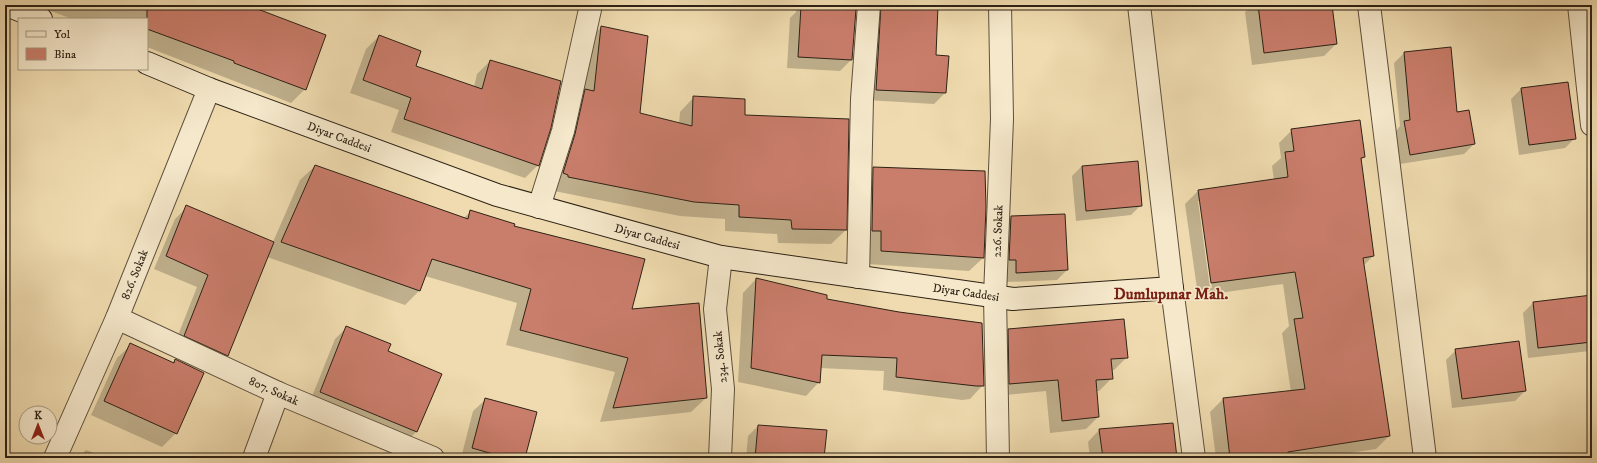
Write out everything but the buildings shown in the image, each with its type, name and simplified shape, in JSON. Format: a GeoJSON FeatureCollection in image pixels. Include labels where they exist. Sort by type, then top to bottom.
{"type":"FeatureCollection","features":[{"type":"Feature","properties":{"kind":"street"},"geometry":{"type":"LineString","coordinates":[[7,5],[39,18]]}},
{"type":"Feature","properties":{"kind":"street"},"geometry":{"type":"LineString","coordinates":[[540,207],[563,131],[590,5]]}},
{"type":"Feature","properties":{"kind":"street"},"geometry":{"type":"LineString","coordinates":[[858,277],[862,99],[869,5]]}},
{"type":"Feature","properties":{"kind":"street","name":"226. Sokak"},"geometry":{"type":"LineString","coordinates":[[998,458],[995,296],[1002,119],[1000,5]]}},
{"type":"Feature","properties":{"kind":"street"},"geometry":{"type":"LineString","coordinates":[[1139,5],[1172,288],[1194,458]]}},
{"type":"Feature","properties":{"kind":"street"},"geometry":{"type":"LineString","coordinates":[[1369,5],[1425,458]]}},
{"type":"Feature","properties":{"kind":"street"},"geometry":{"type":"LineString","coordinates":[[1579,5],[1592,125]]}},
{"type":"Feature","properties":{"kind":"street","name":"Diyar Caddesi"},"geometry":{"type":"LineString","coordinates":[[148,63],[209,89],[497,195],[721,257],[1013,298],[1172,288]]}},
{"type":"Feature","properties":{"kind":"street","name":"826. Sokak"},"geometry":{"type":"LineString","coordinates":[[55,458],[117,318],[209,89]]}},
{"type":"Feature","properties":{"kind":"street","name":"234. Sokak"},"geometry":{"type":"LineString","coordinates":[[720,458],[723,389],[715,309],[721,257]]}},
{"type":"Feature","properties":{"kind":"street","name":"807. Sokak"},"geometry":{"type":"LineString","coordinates":[[117,318],[278,393],[432,458]]}},
{"type":"Feature","properties":{"kind":"street"},"geometry":{"type":"LineString","coordinates":[[254,458],[278,393]]}},
{"type":"Feature","properties":{"kind":"district","name":"Dumlupınar Mah."},"geometry":{"type":"Point","coordinates":[1171,293]}}]}
